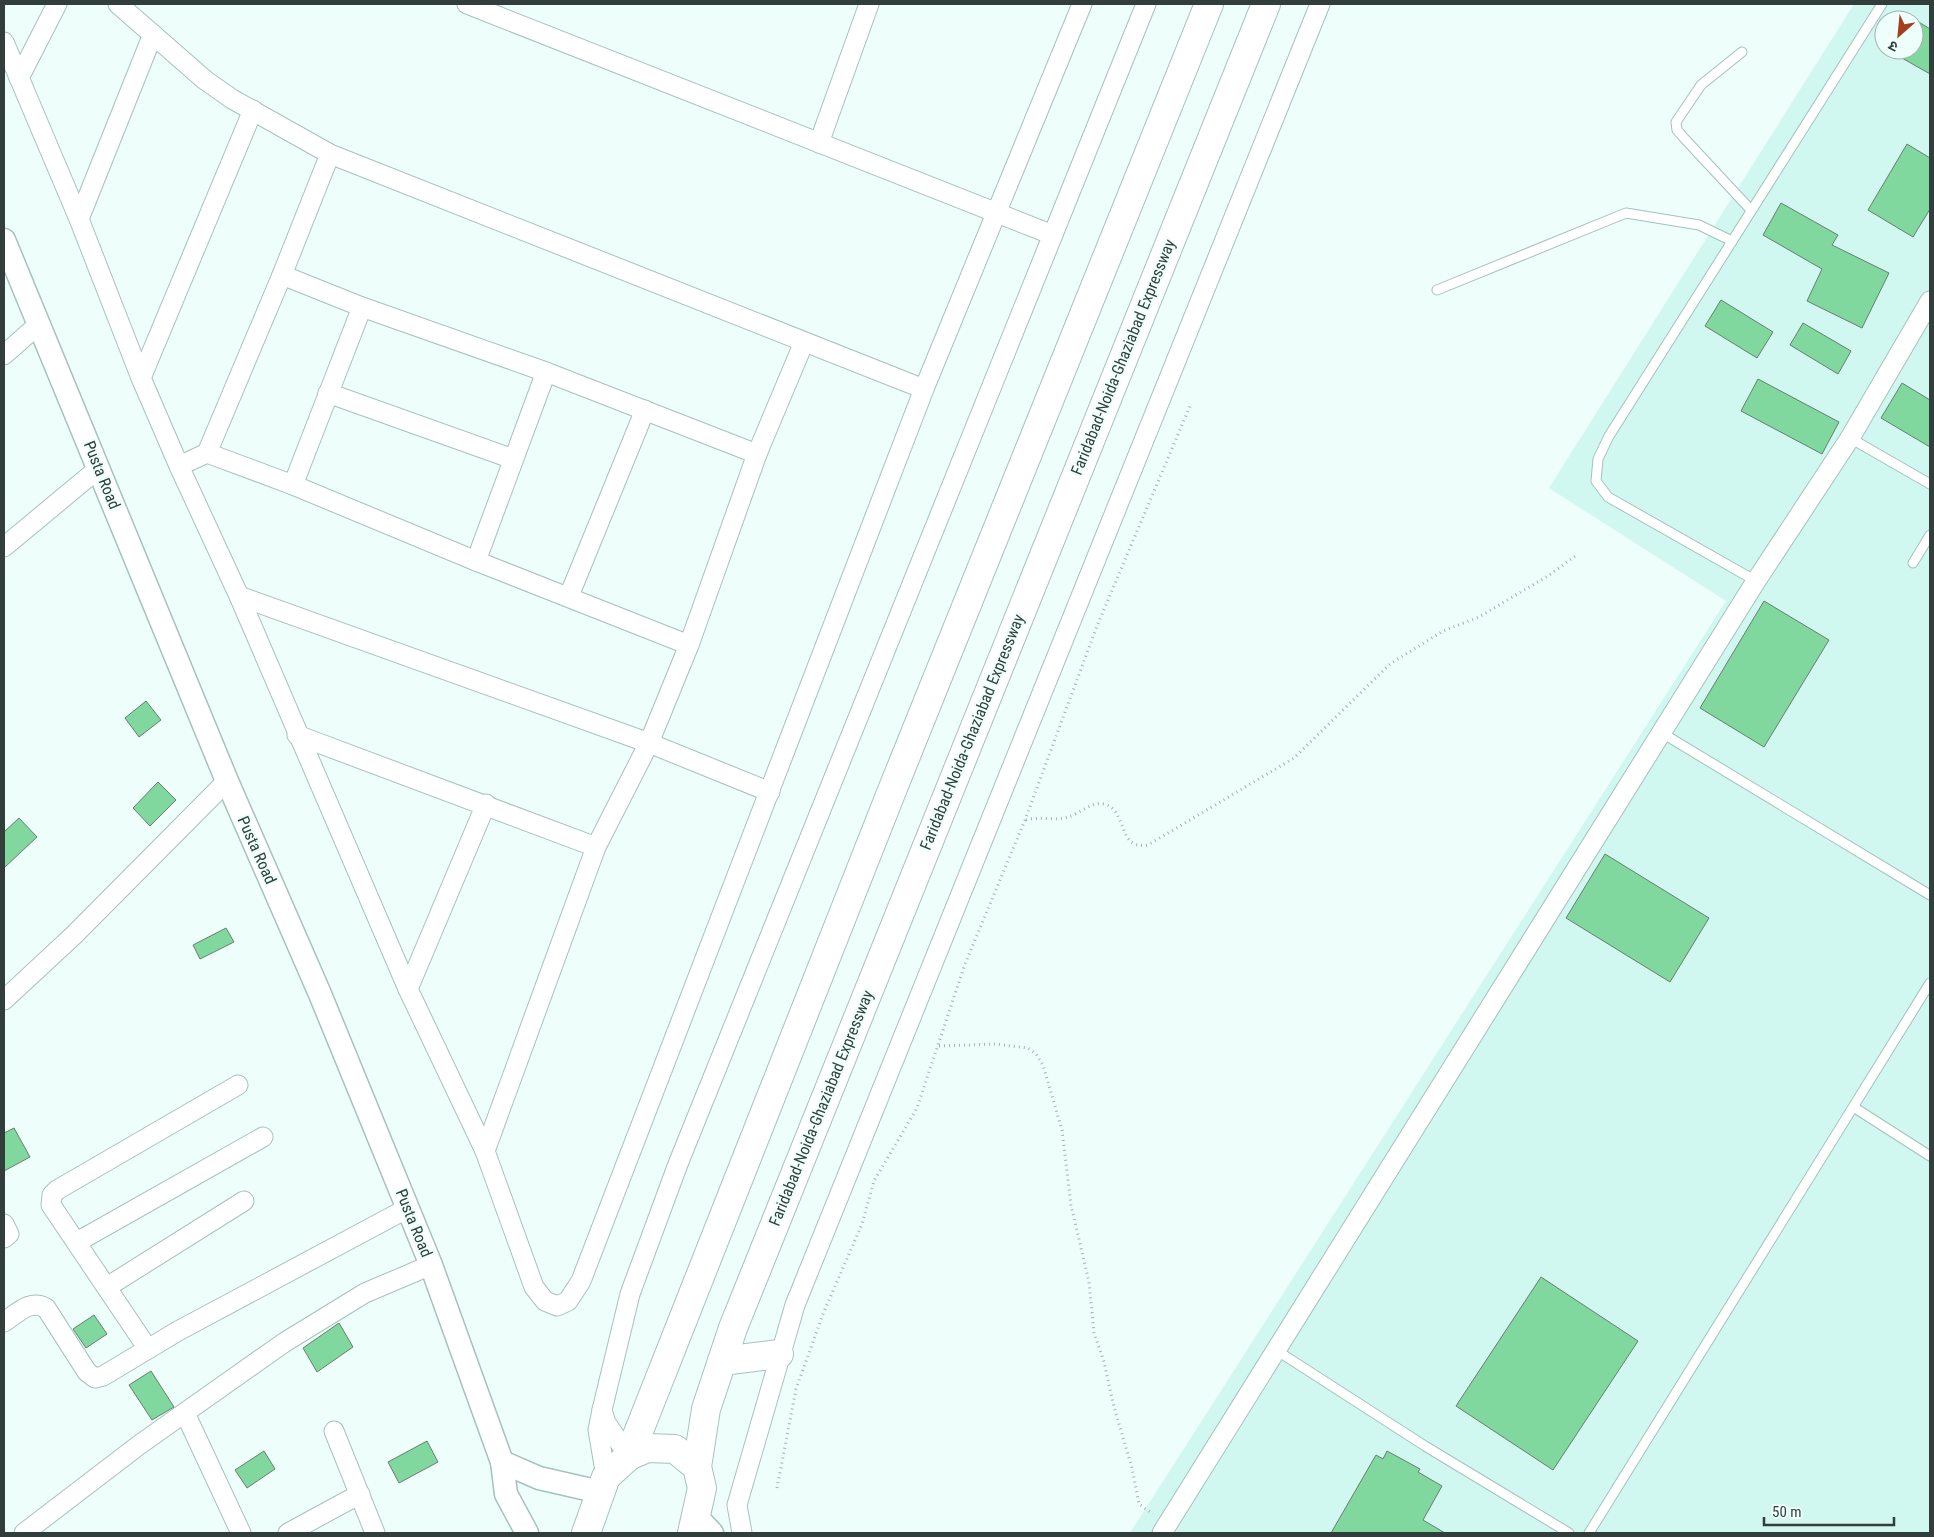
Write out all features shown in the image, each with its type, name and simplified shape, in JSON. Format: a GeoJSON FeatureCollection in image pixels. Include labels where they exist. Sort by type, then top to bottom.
{"type":"FeatureCollection","features":[{"type":"Feature","properties":{"kind":"main road"},"geometry":{"type":"LineString","coordinates":[[586,1533],[603,1484],[629,1456],[896,778],[1208,4]]}},
{"type":"Feature","properties":{"kind":"main road","name":"Faridabad-Noida-Ghaziabad Expressway"},"geometry":{"type":"LineString","coordinates":[[700,1527],[702,1488],[697,1466],[706,1409],[736,1319],[1266,4]]}},
{"type":"Feature","properties":{"kind":"main road"},"geometry":{"type":"LineString","coordinates":[[722,1361],[780,1354]]}},
{"type":"Feature","properties":{"kind":"main road"},"geometry":{"type":"LineString","coordinates":[[629,1456],[647,1448],[675,1449],[697,1466]]}},
{"type":"Feature","properties":{"kind":"street"},"geometry":{"type":"LineString","coordinates":[[19,78],[57,4]]}},
{"type":"Feature","properties":{"kind":"street"},"geometry":{"type":"LineString","coordinates":[[118,4],[205,80],[330,154],[924,390]]}},
{"type":"Feature","properties":{"kind":"street"},"geometry":{"type":"LineString","coordinates":[[467,4],[1053,235]]}},
{"type":"Feature","properties":{"kind":"street"},"geometry":{"type":"LineString","coordinates":[[819,143],[869,4]]}},
{"type":"Feature","properties":{"kind":"street"},"geometry":{"type":"LineString","coordinates":[[4,42],[79,219],[141,378],[179,466],[238,596],[408,989],[485,1151],[534,1287],[545,1301],[558,1306],[568,1302],[581,1281],[924,390],[1082,4]]}},
{"type":"Feature","properties":{"kind":"street"},"geometry":{"type":"LineString","coordinates":[[502,1462],[539,1478],[603,1484],[598,1430],[630,1294],[678,1164],[1146,4]]}},
{"type":"Feature","properties":{"kind":"street"},"geometry":{"type":"LineString","coordinates":[[742,1533],[737,1505],[795,1304],[1320,4]]}},
{"type":"Feature","properties":{"kind":"street"},"geometry":{"type":"LineString","coordinates":[[79,219],[153,34]]}},
{"type":"Feature","properties":{"kind":"street"},"geometry":{"type":"LineString","coordinates":[[141,378],[253,110]]}},
{"type":"Feature","properties":{"kind":"street"},"geometry":{"type":"LineString","coordinates":[[179,466],[207,453],[282,275],[330,154]]}},
{"type":"Feature","properties":{"kind":"street","name":"Pusta Road"},"geometry":{"type":"LineString","coordinates":[[4,240],[227,781],[316,985],[408,1208],[431,1265],[502,1462],[506,1494],[527,1533]]}},
{"type":"Feature","properties":{"kind":"street"},"geometry":{"type":"LineString","coordinates":[[282,275],[362,307],[546,372],[756,454]]}},
{"type":"Feature","properties":{"kind":"street"},"geometry":{"type":"LineString","coordinates":[[1165,1529],[1756,581],[1850,438],[1930,301]]}},
{"type":"Feature","properties":{"kind":"street"},"geometry":{"type":"LineString","coordinates":[[293,485],[362,307]]}},
{"type":"Feature","properties":{"kind":"street"},"geometry":{"type":"LineString","coordinates":[[4,355],[39,324]]}},
{"type":"Feature","properties":{"kind":"street"},"geometry":{"type":"LineString","coordinates":[[485,1151],[596,847],[649,743],[689,645],[756,454],[804,342]]}},
{"type":"Feature","properties":{"kind":"street"},"geometry":{"type":"LineString","coordinates":[[476,561],[546,372]]}},
{"type":"Feature","properties":{"kind":"street"},"geometry":{"type":"LineString","coordinates":[[328,393],[513,460]]}},
{"type":"Feature","properties":{"kind":"street"},"geometry":{"type":"LineString","coordinates":[[569,596],[645,410]]}},
{"type":"Feature","properties":{"kind":"street"},"geometry":{"type":"LineString","coordinates":[[207,453],[293,485],[476,561],[569,596],[689,645]]}},
{"type":"Feature","properties":{"kind":"street"},"geometry":{"type":"LineString","coordinates":[[4,547],[99,468]]}},
{"type":"Feature","properties":{"kind":"street"},"geometry":{"type":"LineString","coordinates":[[238,596],[649,743],[770,792]]}},
{"type":"Feature","properties":{"kind":"street"},"geometry":{"type":"LineString","coordinates":[[297,735],[486,804],[596,847]]}},
{"type":"Feature","properties":{"kind":"street"},"geometry":{"type":"LineString","coordinates":[[4,1000],[74,935],[227,781]]}},
{"type":"Feature","properties":{"kind":"street"},"geometry":{"type":"LineString","coordinates":[[408,989],[486,804]]}},
{"type":"Feature","properties":{"kind":"street"},"geometry":{"type":"LineString","coordinates":[[148,1349],[51,1205],[52,1195],[57,1190],[238,1085]]}},
{"type":"Feature","properties":{"kind":"street"},"geometry":{"type":"LineString","coordinates":[[77,1242],[263,1136]]}},
{"type":"Feature","properties":{"kind":"street"},"geometry":{"type":"LineString","coordinates":[[107,1287],[244,1202]]}},
{"type":"Feature","properties":{"kind":"street"},"geometry":{"type":"LineString","coordinates":[[4,1322],[32,1304],[39,1304],[46,1308],[87,1372],[95,1378],[103,1376],[148,1349],[408,1208]]}},
{"type":"Feature","properties":{"kind":"street"},"geometry":{"type":"LineString","coordinates":[[4,1224],[9,1234],[4,1238]]}},
{"type":"Feature","properties":{"kind":"street"},"geometry":{"type":"LineString","coordinates":[[24,1533],[185,1413],[286,1342],[366,1293],[431,1265]]}},
{"type":"Feature","properties":{"kind":"street"},"geometry":{"type":"LineString","coordinates":[[602,1410],[606,1423],[629,1456]]}},
{"type":"Feature","properties":{"kind":"street"},"geometry":{"type":"LineString","coordinates":[[185,1413],[241,1533]]}},
{"type":"Feature","properties":{"kind":"street"},"geometry":{"type":"LineString","coordinates":[[334,1431],[375,1533]]}},
{"type":"Feature","properties":{"kind":"street"},"geometry":{"type":"LineString","coordinates":[[288,1533],[360,1494]]}},
{"type":"Feature","properties":{"kind":"lane"},"geometry":{"type":"LineString","coordinates":[[1756,581],[1608,497],[1596,481],[1598,459],[1609,436],[1882,4]]}},
{"type":"Feature","properties":{"kind":"lane"},"geometry":{"type":"LineString","coordinates":[[1742,52],[1701,85],[1676,122],[1678,130],[1684,138],[1751,210]]}},
{"type":"Feature","properties":{"kind":"lane"},"geometry":{"type":"LineString","coordinates":[[1437,290],[1626,213],[1699,225],[1732,241]]}},
{"type":"Feature","properties":{"kind":"lane"},"geometry":{"type":"LineString","coordinates":[[1850,438],[1930,484]]}},
{"type":"Feature","properties":{"kind":"lane"},"geometry":{"type":"LineString","coordinates":[[1913,563],[1930,535]]}},
{"type":"Feature","properties":{"kind":"lane"},"geometry":{"type":"LineString","coordinates":[[1662,733],[1930,894]]}},
{"type":"Feature","properties":{"kind":"lane"},"geometry":{"type":"LineString","coordinates":[[1589,1533],[1855,1108],[1930,983]]}},
{"type":"Feature","properties":{"kind":"lane"},"geometry":{"type":"LineString","coordinates":[[1855,1108],[1930,1156]]}},
{"type":"Feature","properties":{"kind":"lane"},"geometry":{"type":"LineString","coordinates":[[1276,1350],[1425,1446],[1570,1533]]}},
{"type":"Feature","properties":{"kind":"path"},"geometry":{"type":"LineString","coordinates":[[776,1488],[796,1389],[823,1314],[862,1224],[874,1181],[917,1108],[939,1046],[964,964],[1025,820],[1097,626],[1190,406]]}},
{"type":"Feature","properties":{"kind":"path"},"geometry":{"type":"LineString","coordinates":[[1025,820],[1037,817],[1066,818],[1094,805],[1105,804],[1113,810],[1128,840],[1137,845],[1148,845],[1294,758],[1390,664],[1443,631],[1479,617],[1509,600],[1548,576],[1578,554]]}},
{"type":"Feature","properties":{"kind":"path"},"geometry":{"type":"LineString","coordinates":[[939,1046],[995,1044],[1028,1048],[1036,1054],[1043,1065],[1062,1130],[1072,1212],[1089,1282],[1094,1333],[1104,1362],[1114,1407],[1132,1468],[1136,1494],[1139,1504],[1165,1529]]}},
{"type":"Feature","properties":{"kind":"shaded area"},"geometry":{"type":"Polygon","coordinates":[[[1854,4],[1930,4],[1930,1533],[1130,1533],[1726,601],[1549,488],[1854,4]]]}},
{"type":"Feature","properties":{"kind":"building"},"geometry":{"type":"Polygon","coordinates":[[[1924,25],[1930,29],[1930,74],[1906,60],[1924,60],[1924,25]]]}},
{"type":"Feature","properties":{"kind":"building"},"geometry":{"type":"Polygon","coordinates":[[[1907,144],[1930,158],[1930,209],[1913,237],[1868,210],[1907,144]]]}},
{"type":"Feature","properties":{"kind":"building"},"geometry":{"type":"Polygon","coordinates":[[[1781,203],[1838,235],[1832,245],[1889,273],[1862,328],[1807,301],[1822,269],[1763,235],[1781,203]]]}},
{"type":"Feature","properties":{"kind":"building"},"geometry":{"type":"Polygon","coordinates":[[[1721,300],[1773,332],[1757,358],[1705,326],[1721,300]]]}},
{"type":"Feature","properties":{"kind":"building"},"geometry":{"type":"Polygon","coordinates":[[[1803,323],[1851,351],[1838,374],[1790,345],[1803,323]]]}},
{"type":"Feature","properties":{"kind":"building"},"geometry":{"type":"Polygon","coordinates":[[[1758,379],[1839,422],[1822,454],[1741,411],[1758,379]]]}},
{"type":"Feature","properties":{"kind":"building"},"geometry":{"type":"Polygon","coordinates":[[[1902,383],[1930,400],[1930,447],[1881,418],[1902,383]]]}},
{"type":"Feature","properties":{"kind":"building"},"geometry":{"type":"Polygon","coordinates":[[[1764,601],[1829,640],[1764,747],[1700,708],[1764,601]]]}},
{"type":"Feature","properties":{"kind":"building"},"geometry":{"type":"Polygon","coordinates":[[[146,701],[161,720],[139,737],[125,718],[146,701]]]}},
{"type":"Feature","properties":{"kind":"building"},"geometry":{"type":"Polygon","coordinates":[[[158,782],[176,800],[150,826],[133,808],[158,782]]]}},
{"type":"Feature","properties":{"kind":"building"},"geometry":{"type":"Polygon","coordinates":[[[19,818],[37,837],[4,868],[4,832],[19,818]]]}},
{"type":"Feature","properties":{"kind":"building"},"geometry":{"type":"Polygon","coordinates":[[[1605,854],[1709,918],[1670,982],[1566,918],[1605,854]]]}},
{"type":"Feature","properties":{"kind":"building"},"geometry":{"type":"Polygon","coordinates":[[[226,928],[234,942],[200,959],[193,945],[226,928]]]}},
{"type":"Feature","properties":{"kind":"building"},"geometry":{"type":"Polygon","coordinates":[[[14,1128],[30,1157],[4,1171],[4,1133],[14,1128]]]}},
{"type":"Feature","properties":{"kind":"building"},"geometry":{"type":"Polygon","coordinates":[[[1541,1277],[1638,1341],[1553,1470],[1456,1406],[1541,1277]]]}},
{"type":"Feature","properties":{"kind":"building"},"geometry":{"type":"Polygon","coordinates":[[[94,1315],[107,1334],[86,1348],[73,1329],[94,1315]]]}},
{"type":"Feature","properties":{"kind":"building"},"geometry":{"type":"Polygon","coordinates":[[[339,1323],[353,1347],[317,1372],[303,1348],[339,1323]]]}},
{"type":"Feature","properties":{"kind":"building"},"geometry":{"type":"Polygon","coordinates":[[[151,1371],[174,1407],[152,1420],[129,1385],[151,1371]]]}},
{"type":"Feature","properties":{"kind":"building"},"geometry":{"type":"Polygon","coordinates":[[[427,1441],[438,1462],[399,1483],[388,1462],[427,1441]]]}},
{"type":"Feature","properties":{"kind":"building"},"geometry":{"type":"Polygon","coordinates":[[[264,1451],[275,1469],[247,1488],[235,1470],[264,1451]]]}},
{"type":"Feature","properties":{"kind":"building"},"geometry":{"type":"Polygon","coordinates":[[[1387,1451],[1420,1469],[1418,1472],[1442,1486],[1423,1520],[1445,1533],[1331,1533],[1376,1455],[1383,1459],[1387,1451]]]}}]}
